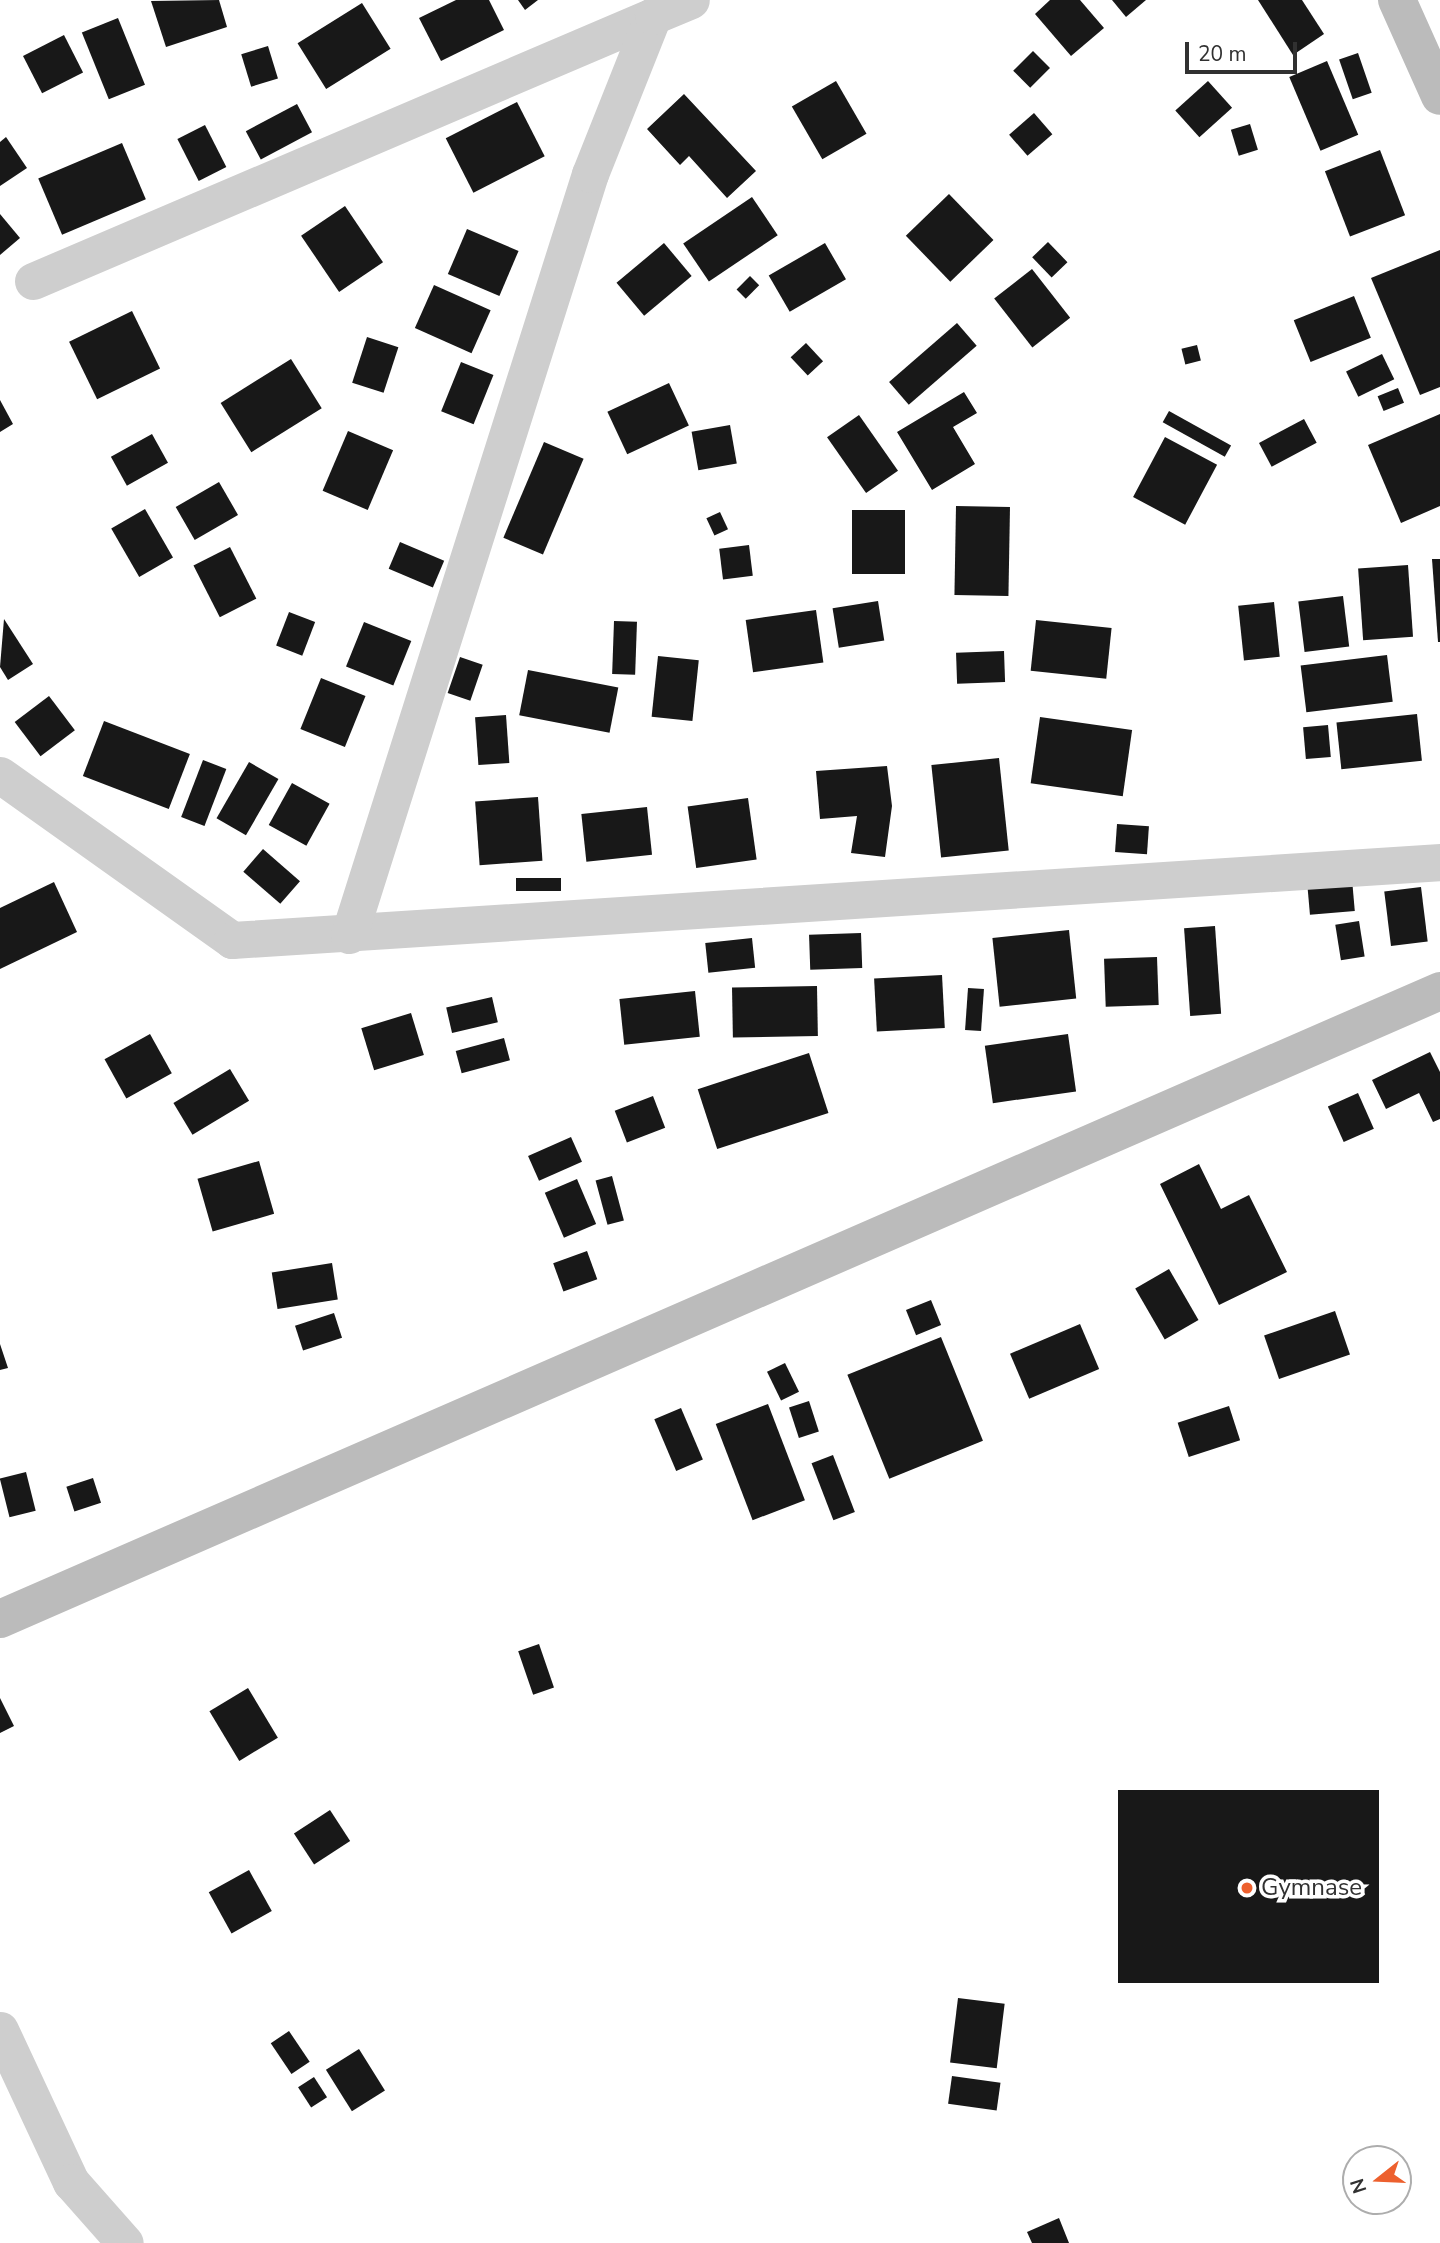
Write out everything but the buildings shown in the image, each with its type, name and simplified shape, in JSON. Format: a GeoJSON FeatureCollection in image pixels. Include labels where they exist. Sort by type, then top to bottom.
{"type":"FeatureCollection","features":[{"type":"Feature","properties":{"kind":"street"},"geometry":{"type":"LineString","coordinates":[[33,281],[691,0]]}},
{"type":"Feature","properties":{"kind":"street"},"geometry":{"type":"LineString","coordinates":[[1397,0],[1440,96]]}},
{"type":"Feature","properties":{"kind":"street"},"geometry":{"type":"LineString","coordinates":[[349,935],[590,174],[653,16]]}},
{"type":"Feature","properties":{"kind":"street"},"geometry":{"type":"LineString","coordinates":[[0,775],[232,940],[349,935],[1440,862]]}},
{"type":"Feature","properties":{"kind":"street"},"geometry":{"type":"LineString","coordinates":[[0,1619],[1440,991]]}},
{"type":"Feature","properties":{"kind":"street"},"geometry":{"type":"LineString","coordinates":[[0,2030],[71,2182],[125,2243]]}},
{"type":"Feature","properties":{"kind":"place","name":"Gymnase"},"geometry":{"type":"Point","coordinates":[1247,1888]}}]}
